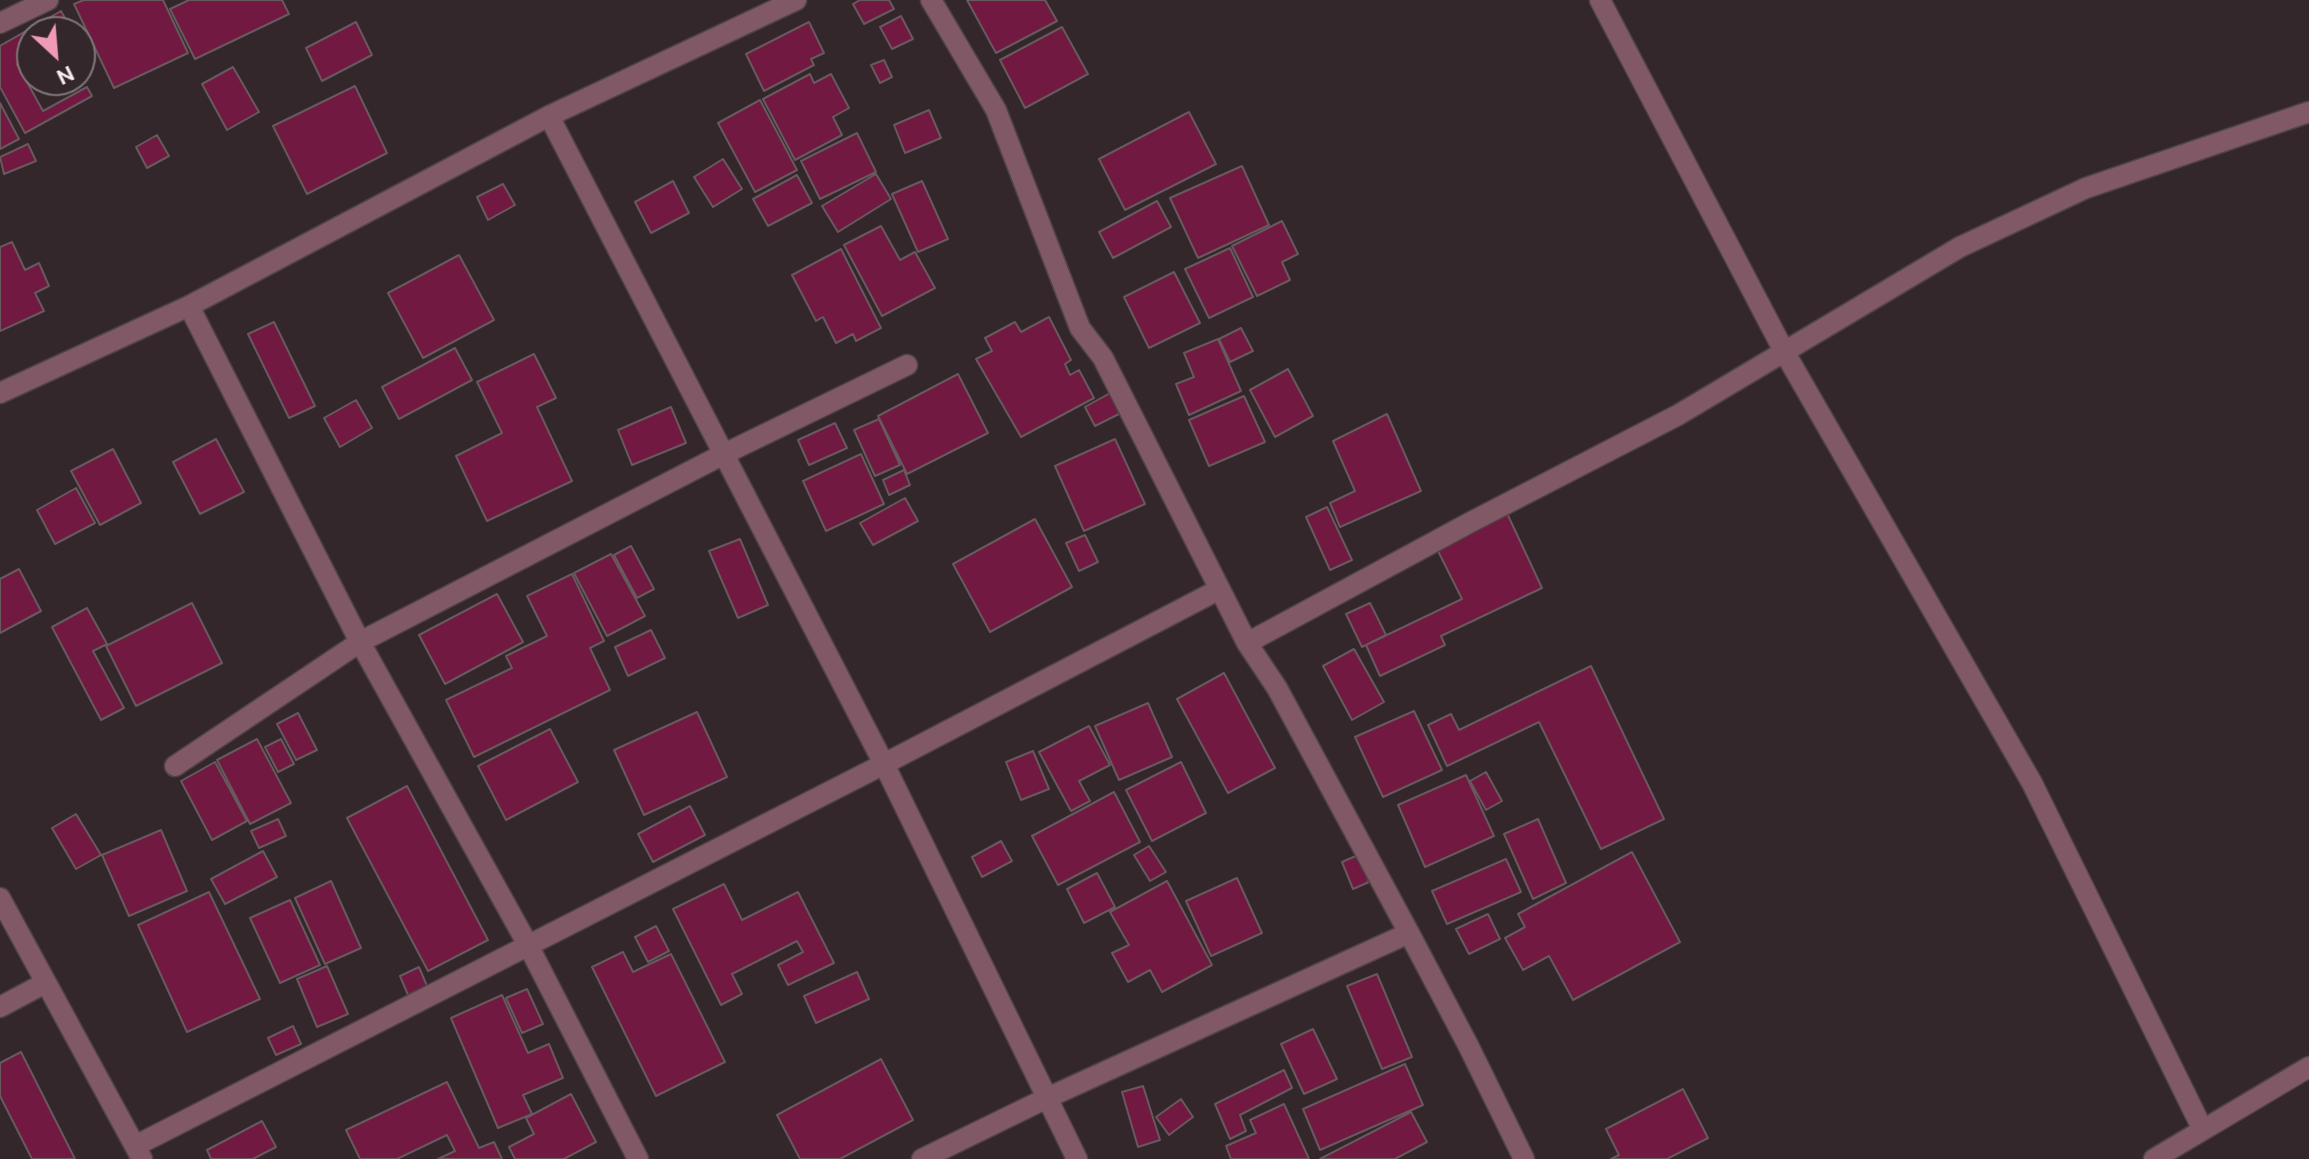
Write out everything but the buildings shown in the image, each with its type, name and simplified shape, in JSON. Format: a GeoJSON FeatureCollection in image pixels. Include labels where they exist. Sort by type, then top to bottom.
{"type":"FeatureCollection","features":[{"type":"Feature","properties":{"kind":"street"},"geometry":{"type":"LineString","coordinates":[[0,23],[48,0]]}},
{"type":"Feature","properties":{"kind":"street"},"geometry":{"type":"LineString","coordinates":[[0,393],[189,306],[549,116],[796,0]]}},
{"type":"Feature","properties":{"kind":"street"},"geometry":{"type":"LineString","coordinates":[[931,0],[996,110],[1080,328],[1103,358],[1247,643],[1277,688],[1409,933],[1524,1159]]}},
{"type":"Feature","properties":{"kind":"street"},"geometry":{"type":"LineString","coordinates":[[1600,0],[1785,353],[2032,783],[2203,1130]]}},
{"type":"Feature","properties":{"kind":"street"},"geometry":{"type":"LineString","coordinates":[[1247,643],[1678,415],[1960,247],[2086,188],[2309,112]]}},
{"type":"Feature","properties":{"kind":"street"},"geometry":{"type":"LineString","coordinates":[[549,116],[884,764],[1077,1159]]}},
{"type":"Feature","properties":{"kind":"street"},"geometry":{"type":"LineString","coordinates":[[189,306],[360,642],[528,945],[638,1159]]}},
{"type":"Feature","properties":{"kind":"street"},"geometry":{"type":"LineString","coordinates":[[175,766],[360,642],[722,455],[907,365]]}},
{"type":"Feature","properties":{"kind":"street"},"geometry":{"type":"LineString","coordinates":[[0,898],[139,1152],[528,945],[1220,589]]}},
{"type":"Feature","properties":{"kind":"street"},"geometry":{"type":"LineString","coordinates":[[922,1159],[1047,1098],[1409,933]]}},
{"type":"Feature","properties":{"kind":"street"},"geometry":{"type":"LineString","coordinates":[[0,1007],[45,983]]}},
{"type":"Feature","properties":{"kind":"street"},"geometry":{"type":"LineString","coordinates":[[2154,1159],[2309,1067]]}}]}
